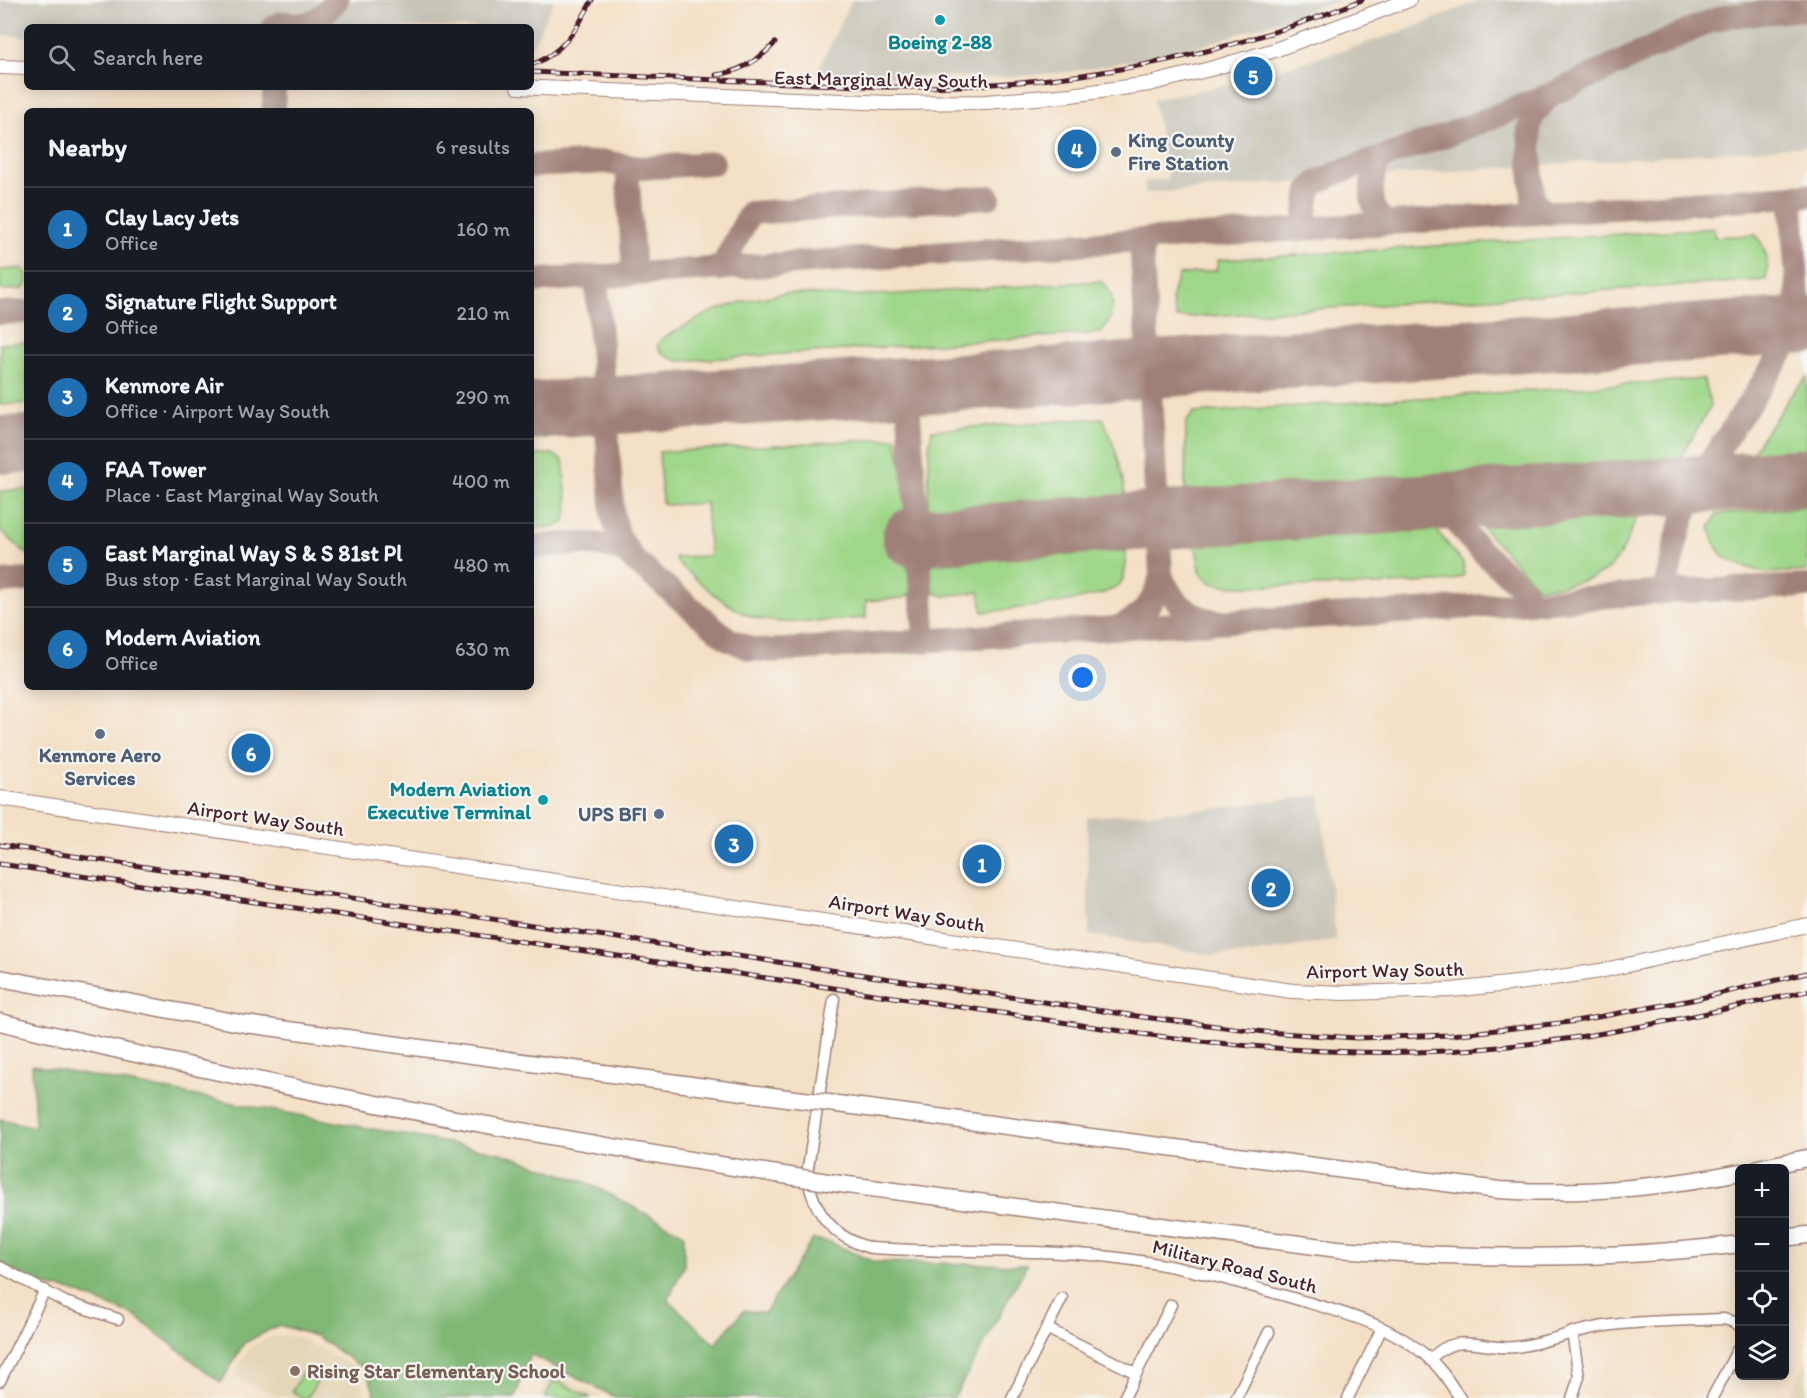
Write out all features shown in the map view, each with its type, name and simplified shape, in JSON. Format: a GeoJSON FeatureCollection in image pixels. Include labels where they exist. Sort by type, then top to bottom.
{"type":"FeatureCollection","features":[{"type":"Feature","properties":{"kind":"highway"},"geometry":{"type":"LineString","coordinates":[[0,978],[245,1024],[1458,1186],[1538,1192],[1604,1191],[1653,1187],[1735,1173]]}},
{"type":"Feature","properties":{"kind":"highway"},"geometry":{"type":"LineString","coordinates":[[0,1022],[316,1093],[452,1120],[840,1184],[1327,1247],[1477,1258],[1571,1257],[1735,1244]]}},
{"type":"Feature","properties":{"kind":"highway"},"geometry":{"type":"LineString","coordinates":[[1779,1164],[1807,1158]]}},
{"type":"Feature","properties":{"kind":"highway"},"geometry":{"type":"LineString","coordinates":[[1789,1237],[1807,1235]]}},
{"type":"Feature","properties":{"kind":"main road","name":"East Marginal Way South"},"geometry":{"type":"LineString","coordinates":[[534,88],[737,95],[888,104],[986,102],[1071,95],[1149,84],[1220,66],[1272,51],[1408,0]]}},
{"type":"Feature","properties":{"kind":"main road"},"geometry":{"type":"LineString","coordinates":[[0,67],[24,68]]}},
{"type":"Feature","properties":{"kind":"main road","name":"Airport Way South"},"geometry":{"type":"LineString","coordinates":[[0,798],[1245,984],[1322,993],[1452,990],[1566,977],[1659,959],[1807,925]]}},
{"type":"Feature","properties":{"kind":"street","name":"Military Road South"},"geometry":{"type":"LineString","coordinates":[[834,999],[807,1174],[812,1196],[820,1214],[834,1230],[849,1240],[871,1248],[1063,1253],[1124,1258],[1205,1273],[1358,1317],[1382,1328],[1402,1339],[1430,1360],[1441,1371],[1460,1398]]}},
{"type":"Feature","properties":{"kind":"street"},"geometry":{"type":"LineString","coordinates":[[0,1267],[65,1302],[118,1319]]}},
{"type":"Feature","properties":{"kind":"street"},"geometry":{"type":"LineString","coordinates":[[0,1381],[45,1290]]}},
{"type":"Feature","properties":{"kind":"street"},"geometry":{"type":"LineString","coordinates":[[1012,1398],[1062,1298]]}},
{"type":"Feature","properties":{"kind":"street"},"geometry":{"type":"LineString","coordinates":[[1124,1398],[1170,1305]]}},
{"type":"Feature","properties":{"kind":"street"},"geometry":{"type":"LineString","coordinates":[[1430,1360],[1437,1352],[1453,1344],[1515,1347],[1572,1332],[1641,1322],[1724,1319],[1735,1322],[1739,1326]]}},
{"type":"Feature","properties":{"kind":"street"},"geometry":{"type":"LineString","coordinates":[[1046,1328],[1136,1373]]}},
{"type":"Feature","properties":{"kind":"street"},"geometry":{"type":"LineString","coordinates":[[1348,1398],[1382,1328]]}},
{"type":"Feature","properties":{"kind":"street"},"geometry":{"type":"LineString","coordinates":[[1236,1398],[1269,1332]]}},
{"type":"Feature","properties":{"kind":"street"},"geometry":{"type":"LineString","coordinates":[[1572,1332],[1579,1377],[1572,1398]]}},
{"type":"Feature","properties":{"kind":"street"},"geometry":{"type":"LineString","coordinates":[[1712,1398],[1735,1354]]}},
{"type":"Feature","properties":{"kind":"shaded area"},"geometry":{"type":"Polygon","coordinates":[[[0,0],[554,0],[534,42],[534,24],[24,24],[24,37],[0,35],[0,0]]]}},
{"type":"Feature","properties":{"kind":"shaded area"},"geometry":{"type":"Polygon","coordinates":[[[852,0],[1341,0],[1186,51],[1068,72],[998,78],[816,74],[852,0]]]}},
{"type":"Feature","properties":{"kind":"shaded area"},"geometry":{"type":"Polygon","coordinates":[[[1481,0],[1807,0],[1807,146],[1146,193],[1144,182],[1168,179],[1153,99],[1228,85],[1402,32],[1481,0]]]}},
{"type":"Feature","properties":{"kind":"shaded area"},"geometry":{"type":"Polygon","coordinates":[[[1320,795],[1336,940],[1252,954],[1213,955],[1089,935],[1087,817],[1202,810],[1320,795]]]}},
{"type":"Feature","properties":{"kind":"shaded area","name":"Rising Star Elementary School"},"geometry":{"type":"Polygon","coordinates":[[[274,1336],[296,1336],[353,1366],[366,1398],[280,1398],[233,1375],[251,1346],[274,1336]]]}},
{"type":"Feature","properties":{"kind":"shaded area"},"geometry":{"type":"Polygon","coordinates":[[[1807,1360],[1807,1398],[1787,1398],[1794,1385],[1807,1360]]]}},
{"type":"Feature","properties":{"kind":"shaded area","name":"Rising Star Elementary School"},"geometry":{"type":"Polygon","coordinates":[[[550,1372],[602,1398],[539,1398],[550,1372]]]}},
{"type":"Feature","properties":{"kind":"green space"},"geometry":{"type":"Polygon","coordinates":[[[1714,228],[1714,237],[1756,235],[1766,256],[1768,267],[1766,280],[1177,318],[1172,302],[1179,275],[1217,270],[1217,260],[1714,228]]]}},
{"type":"Feature","properties":{"kind":"green space"},"geometry":{"type":"Polygon","coordinates":[[[22,268],[24,270],[23,289],[0,290],[0,270],[22,268]]]}},
{"type":"Feature","properties":{"kind":"green space"},"geometry":{"type":"Polygon","coordinates":[[[1100,281],[1110,292],[1112,299],[1112,313],[1101,333],[679,361],[664,355],[657,347],[661,339],[711,312],[745,301],[785,293],[838,296],[899,294],[1100,281]]]}},
{"type":"Feature","properties":{"kind":"green space"},"geometry":{"type":"Polygon","coordinates":[[[24,342],[24,403],[0,405],[0,344],[24,342]]]}},
{"type":"Feature","properties":{"kind":"green space"},"geometry":{"type":"Polygon","coordinates":[[[1807,377],[1807,452],[1750,456],[1791,395],[1807,377]]]}},
{"type":"Feature","properties":{"kind":"green space"},"geometry":{"type":"Polygon","coordinates":[[[1703,379],[1710,407],[1678,462],[1185,494],[1186,423],[1193,413],[1703,379]]]}},
{"type":"Feature","properties":{"kind":"green space"},"geometry":{"type":"Polygon","coordinates":[[[1103,418],[1118,458],[1126,499],[940,511],[928,509],[929,447],[932,430],[1103,418]]]}},
{"type":"Feature","properties":{"kind":"green space"},"geometry":{"type":"Polygon","coordinates":[[[896,438],[909,511],[902,512],[905,566],[908,567],[909,584],[914,584],[910,594],[904,598],[866,601],[866,618],[803,622],[770,621],[756,618],[734,608],[708,590],[677,562],[675,557],[710,556],[706,503],[666,505],[662,502],[659,452],[896,438]]]}},
{"type":"Feature","properties":{"kind":"green space"},"geometry":{"type":"Polygon","coordinates":[[[553,454],[563,461],[568,509],[564,523],[552,527],[534,528],[534,455],[553,454]]]}},
{"type":"Feature","properties":{"kind":"green space"},"geometry":{"type":"Polygon","coordinates":[[[24,489],[24,551],[0,530],[0,491],[24,489]]]}},
{"type":"Feature","properties":{"kind":"green space"},"geometry":{"type":"Polygon","coordinates":[[[1807,507],[1807,571],[1765,573],[1740,565],[1722,556],[1710,528],[1717,514],[1807,507]]]}},
{"type":"Feature","properties":{"kind":"green space"},"geometry":{"type":"Polygon","coordinates":[[[1638,515],[1620,555],[1611,566],[1587,579],[1539,588],[1479,524],[1638,515]]]}},
{"type":"Feature","properties":{"kind":"green space"},"geometry":{"type":"Polygon","coordinates":[[[1433,526],[1463,563],[1464,575],[1452,581],[1355,586],[1229,586],[1212,583],[1201,574],[1195,543],[1433,526]]]}},
{"type":"Feature","properties":{"kind":"green space"},"geometry":{"type":"Polygon","coordinates":[[[1126,545],[1125,571],[1119,585],[1076,600],[983,612],[979,592],[944,596],[935,593],[931,586],[930,560],[941,556],[1126,545]]]}},
{"type":"Feature","properties":{"kind":"green space"},"geometry":{"type":"Polygon","coordinates":[[[32,1065],[501,1153],[588,1183],[684,1234],[684,1266],[668,1300],[715,1344],[744,1310],[765,1313],[813,1239],[830,1242],[874,1262],[1027,1265],[954,1398],[617,1398],[530,1354],[515,1398],[376,1398],[367,1371],[316,1336],[279,1325],[244,1343],[221,1383],[135,1316],[72,1291],[40,1285],[0,1263],[0,1119],[35,1127],[32,1065]]]}},
{"type":"Feature","properties":{"kind":"green space"},"geometry":{"type":"Polygon","coordinates":[[[302,1373],[317,1382],[307,1398],[292,1391],[302,1373]]]}},
{"type":"Feature","properties":{"kind":"green space"},"geometry":{"type":"Polygon","coordinates":[[[554,1380],[591,1398],[545,1398],[554,1380]]]}},
{"type":"Feature","properties":{"kind":"taxiway"},"geometry":{"type":"LineString","coordinates":[[306,24],[323,14],[337,0]]}},
{"type":"Feature","properties":{"kind":"taxiway"},"geometry":{"type":"LineString","coordinates":[[1297,230],[1305,220],[1309,191],[1316,183],[1337,173],[1444,136],[1552,94],[1708,22],[1729,16],[1807,9]]}},
{"type":"Feature","properties":{"kind":"taxiway"},"geometry":{"type":"LineString","coordinates":[[279,24],[302,24]]}},
{"type":"Feature","properties":{"kind":"taxiway"},"geometry":{"type":"LineString","coordinates":[[274,90],[274,108]]}},
{"type":"Feature","properties":{"kind":"taxiway"},"geometry":{"type":"LineString","coordinates":[[1549,213],[1541,209],[1533,199],[1529,130],[1533,115],[1550,95]]}},
{"type":"Feature","properties":{"kind":"taxiway"},"geometry":{"type":"LineString","coordinates":[[1381,158],[1372,184],[1373,203],[1376,211],[1389,223]]}},
{"type":"Feature","properties":{"kind":"taxiway"},"geometry":{"type":"LineString","coordinates":[[534,166],[605,162],[640,168],[713,163]]}},
{"type":"Feature","properties":{"kind":"taxiway"},"geometry":{"type":"LineString","coordinates":[[627,166],[634,274]]}},
{"type":"Feature","properties":{"kind":"taxiway"},"geometry":{"type":"LineString","coordinates":[[534,281],[1807,195]]}},
{"type":"Feature","properties":{"kind":"taxiway"},"geometry":{"type":"LineString","coordinates":[[1664,592],[1677,538],[1695,485],[1800,326],[1791,196]]}},
{"type":"Feature","properties":{"kind":"taxiway"},"geometry":{"type":"LineString","coordinates":[[721,269],[750,213],[989,197]]}},
{"type":"Feature","properties":{"kind":"taxiway"},"geometry":{"type":"LineString","coordinates":[[1141,241],[1161,575],[1169,591],[1186,610],[1211,620]]}},
{"type":"Feature","properties":{"kind":"taxiway"},"geometry":{"type":"LineString","coordinates":[[596,277],[613,516],[619,537],[632,557]]}},
{"type":"Feature","properties":{"kind":"taxiway"},"geometry":{"type":"LineString","coordinates":[[0,313],[24,312]]}},
{"type":"Feature","properties":{"kind":"taxiway"},"geometry":{"type":"LineString","coordinates":[[907,386],[925,641]]}},
{"type":"Feature","properties":{"kind":"taxiway"},"geometry":{"type":"LineString","coordinates":[[1448,502],[1452,514],[1468,537],[1525,590],[1526,601]]}},
{"type":"Feature","properties":{"kind":"taxiway"},"geometry":{"type":"LineString","coordinates":[[920,567],[930,545],[952,535]]}},
{"type":"Feature","properties":{"kind":"taxiway"},"geometry":{"type":"LineString","coordinates":[[534,547],[589,544],[623,551],[728,639],[751,649],[769,651],[1160,625],[1418,611],[1664,592],[1807,586]]}},
{"type":"Feature","properties":{"kind":"taxiway"},"geometry":{"type":"LineString","coordinates":[[1120,626],[1136,618],[1148,606],[1156,592],[1161,575]]}},
{"type":"Feature","properties":{"kind":"taxiway"},"geometry":{"type":"LineString","coordinates":[[0,582],[24,580]]}},
{"type":"Feature","properties":{"kind":"runway"},"geometry":{"type":"LineString","coordinates":[[534,411],[1807,325]]}},
{"type":"Feature","properties":{"kind":"runway"},"geometry":{"type":"LineString","coordinates":[[0,445],[24,444]]}},
{"type":"Feature","properties":{"kind":"runway"},"geometry":{"type":"LineString","coordinates":[[911,537],[1807,477]]}},
{"type":"Feature","properties":{"kind":"railway"},"geometry":{"type":"LineString","coordinates":[[534,64],[552,54],[568,39],[592,0]]}},
{"type":"Feature","properties":{"kind":"railway"},"geometry":{"type":"LineString","coordinates":[[534,72],[884,87],[1007,83],[1128,68],[1187,56],[1304,22],[1362,0]]}},
{"type":"Feature","properties":{"kind":"railway"},"geometry":{"type":"LineString","coordinates":[[716,75],[748,65],[775,43]]}},
{"type":"Feature","properties":{"kind":"railway"},"geometry":{"type":"LineString","coordinates":[[0,845],[1143,1017],[1265,1032],[1357,1038],[1451,1035],[1570,1022],[1692,1000],[1807,973]]}},
{"type":"Feature","properties":{"kind":"railway"},"geometry":{"type":"LineString","coordinates":[[0,864],[1142,1034],[1293,1049],[1407,1052],[1491,1048],[1537,1043],[1627,1029],[1807,991]]}},
{"type":"Feature","properties":{"kind":"place","name":"Boeing 2-88"},"geometry":{"type":"Point","coordinates":[940,20]}},
{"type":"Feature","properties":{"kind":"place","name":"East Marginal Way S & S 81st Pl"},"geometry":{"type":"Point","coordinates":[1253,76]}},
{"type":"Feature","properties":{"kind":"place","name":"FAA Tower"},"geometry":{"type":"Point","coordinates":[1077,149]}},
{"type":"Feature","properties":{"kind":"place","name":"King County Fire Station"},"geometry":{"type":"Point","coordinates":[1116,152]}},
{"type":"Feature","properties":{"kind":"place","name":"Kenmore Aero Services"},"geometry":{"type":"Point","coordinates":[100,734]}},
{"type":"Feature","properties":{"kind":"place","name":"Modern Aviation"},"geometry":{"type":"Point","coordinates":[251,753]}},
{"type":"Feature","properties":{"kind":"place","name":"Modern Aviation Executive Terminal"},"geometry":{"type":"Point","coordinates":[543,800]}},
{"type":"Feature","properties":{"kind":"place","name":"UPS BFI"},"geometry":{"type":"Point","coordinates":[659,814]}},
{"type":"Feature","properties":{"kind":"place","name":"Kenmore Air"},"geometry":{"type":"Point","coordinates":[734,844]}},
{"type":"Feature","properties":{"kind":"place","name":"Clay Lacy Jets"},"geometry":{"type":"Point","coordinates":[982,864]}},
{"type":"Feature","properties":{"kind":"place","name":"Signature Flight Support"},"geometry":{"type":"Point","coordinates":[1271,888]}},
{"type":"Feature","properties":{"kind":"place","name":"Rising Star Elementary School"},"geometry":{"type":"Point","coordinates":[295,1371]}}]}
